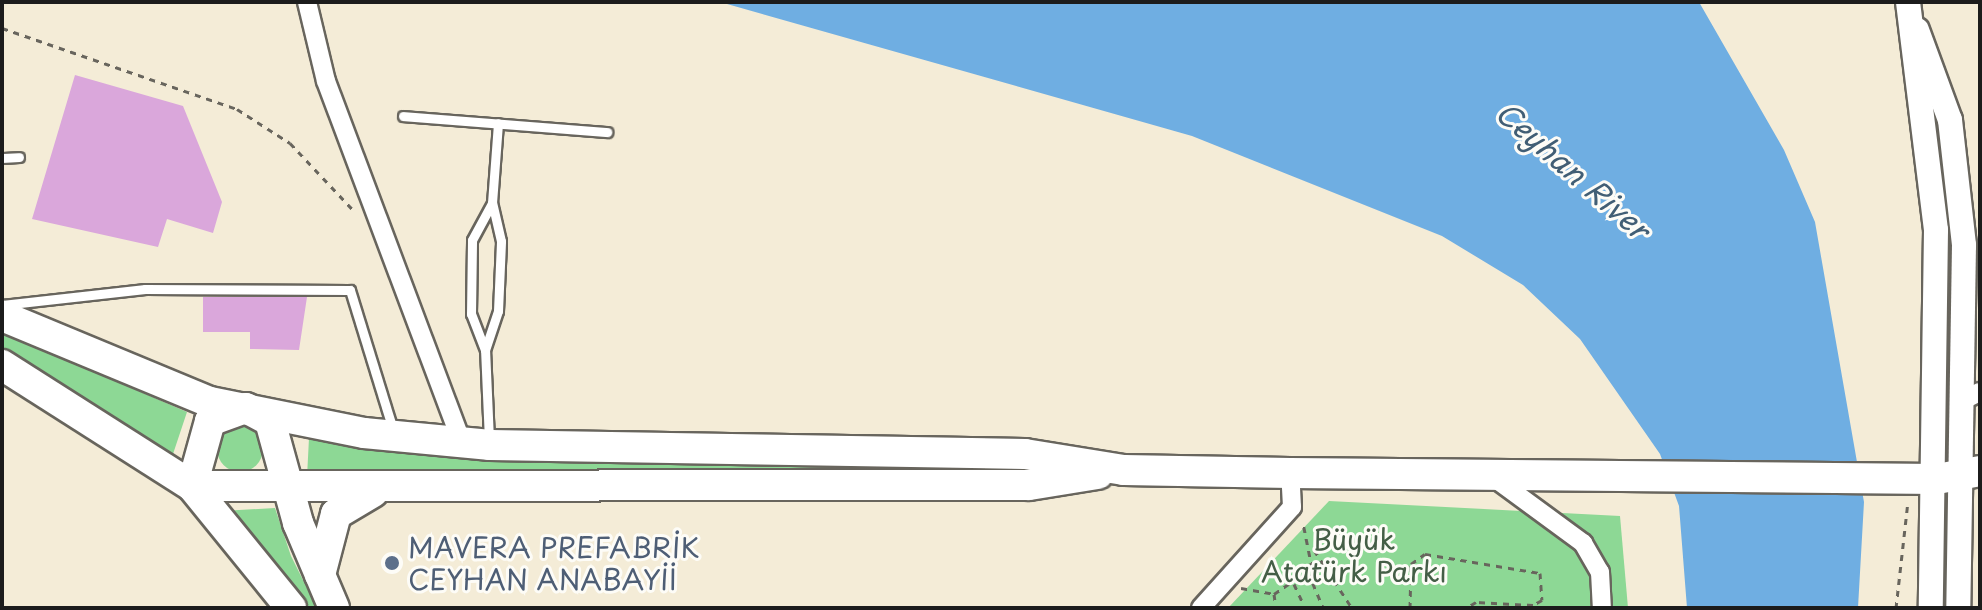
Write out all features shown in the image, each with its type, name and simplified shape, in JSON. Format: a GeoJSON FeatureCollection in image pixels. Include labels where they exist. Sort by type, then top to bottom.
{"type":"FeatureCollection","features":[{"type":"Feature","properties":{"kind":"main road"},"geometry":{"type":"LineString","coordinates":[[2,316],[183,394],[396,437],[476,443],[1025,454],[1124,470],[1953,478]]}},
{"type":"Feature","properties":{"kind":"main road"},"geometry":{"type":"LineString","coordinates":[[2,365],[192,486],[291,608]]}},
{"type":"Feature","properties":{"kind":"main road"},"geometry":{"type":"LineString","coordinates":[[192,486],[203,431],[221,413],[246,408],[270,421],[280,446],[289,491],[320,581],[334,608]]}},
{"type":"Feature","properties":{"kind":"main road"},"geometry":{"type":"LineString","coordinates":[[192,486],[289,491],[398,485],[1029,485],[1124,470]]}},
{"type":"Feature","properties":{"kind":"main road"},"geometry":{"type":"LineString","coordinates":[[320,581],[321,550],[336,514],[362,495],[398,485]]}},
{"type":"Feature","properties":{"kind":"street"},"geometry":{"type":"LineString","coordinates":[[307,2],[326,81],[383,242],[476,443]]}},
{"type":"Feature","properties":{"kind":"street"},"geometry":{"type":"LineString","coordinates":[[1908,5],[1950,120],[1964,245],[1971,397],[1953,478],[1931,608]]}},
{"type":"Feature","properties":{"kind":"street"},"geometry":{"type":"LineString","coordinates":[[1908,5],[1936,230],[1953,478],[1958,608]]}},
{"type":"Feature","properties":{"kind":"street"},"geometry":{"type":"LineString","coordinates":[[1201,608],[1292,507],[1290,473]]}},
{"type":"Feature","properties":{"kind":"street"},"geometry":{"type":"LineString","coordinates":[[1488,473],[1583,543],[1600,572],[1602,608]]}},
{"type":"Feature","properties":{"kind":"lane"},"geometry":{"type":"LineString","coordinates":[[403,116],[607,132]]}},
{"type":"Feature","properties":{"kind":"lane"},"geometry":{"type":"LineString","coordinates":[[476,443],[485,350],[498,311],[501,241],[492,203],[498,123]]}},
{"type":"Feature","properties":{"kind":"lane"},"geometry":{"type":"LineString","coordinates":[[2,158],[19,157]]}},
{"type":"Feature","properties":{"kind":"lane"},"geometry":{"type":"LineString","coordinates":[[485,350],[471,314],[472,240],[492,203]]}},
{"type":"Feature","properties":{"kind":"lane"},"geometry":{"type":"LineString","coordinates":[[2,305],[145,289],[350,290],[396,437]]}},
{"type":"Feature","properties":{"kind":"path"},"geometry":{"type":"LineString","coordinates":[[2,28],[237,109],[290,143],[383,242]]}},
{"type":"Feature","properties":{"kind":"path"},"geometry":{"type":"LineString","coordinates":[[1896,608],[1953,478]]}},
{"type":"Feature","properties":{"kind":"path"},"geometry":{"type":"LineString","coordinates":[[1292,507],[1314,550],[1352,608]]}},
{"type":"Feature","properties":{"kind":"path"},"geometry":{"type":"LineString","coordinates":[[1231,575],[1241,587],[1274,594],[1294,584],[1308,572],[1314,550]]}},
{"type":"Feature","properties":{"kind":"path"},"geometry":{"type":"LineString","coordinates":[[1410,608],[1411,564],[1425,554],[1540,573],[1542,600],[1533,605],[1476,602],[1466,608]]}},
{"type":"Feature","properties":{"kind":"path"},"geometry":{"type":"LineString","coordinates":[[1308,572],[1323,608]]}},
{"type":"Feature","properties":{"kind":"path"},"geometry":{"type":"LineString","coordinates":[[1294,584],[1305,608]]}},
{"type":"Feature","properties":{"kind":"path"},"geometry":{"type":"LineString","coordinates":[[1274,594],[1276,608]]}},
{"type":"Feature","properties":{"kind":"green space"},"geometry":{"type":"Polygon","coordinates":[[[2,332],[187,412],[172,457],[2,351],[2,332]]]}},
{"type":"Feature","properties":{"kind":"green space"},"geometry":{"type":"Polygon","coordinates":[[[240,426],[256,433],[263,449],[256,465],[240,472],[224,465],[217,449],[224,433],[240,426]]]}},
{"type":"Feature","properties":{"kind":"green space"},"geometry":{"type":"Polygon","coordinates":[[[309,438],[410,451],[1041,464],[1042,472],[307,477],[309,438]]]}},
{"type":"Feature","properties":{"kind":"green space","name":"Büyük Atatürk Parkı"},"geometry":{"type":"Polygon","coordinates":[[[1329,501],[1620,516],[1628,608],[1228,608],[1329,501]]]}},
{"type":"Feature","properties":{"kind":"green space"},"geometry":{"type":"Polygon","coordinates":[[[275,508],[291,556],[317,608],[307,608],[222,511],[275,508]]]}},
{"type":"Feature","properties":{"kind":"water","name":"Ceyhan River"},"geometry":{"type":"Polygon","coordinates":[[[720,2],[1699,2],[1784,150],[1815,222],[1864,502],[1858,608],[1687,608],[1679,506],[1660,454],[1580,339],[1523,285],[1442,236],[1192,136],[720,2]]]}},
{"type":"Feature","properties":{"kind":"building"},"geometry":{"type":"Polygon","coordinates":[[[75,75],[183,106],[222,202],[213,233],[167,219],[158,247],[32,219],[75,75]]]}},
{"type":"Feature","properties":{"kind":"building"},"geometry":{"type":"Polygon","coordinates":[[[203,297],[307,297],[299,350],[250,349],[250,332],[203,332],[203,297]]]}},
{"type":"Feature","properties":{"kind":"place","name":"MAVERA PREFABRİK CEYHAN ANABAYİİ"},"geometry":{"type":"Point","coordinates":[392,563]}}]}
